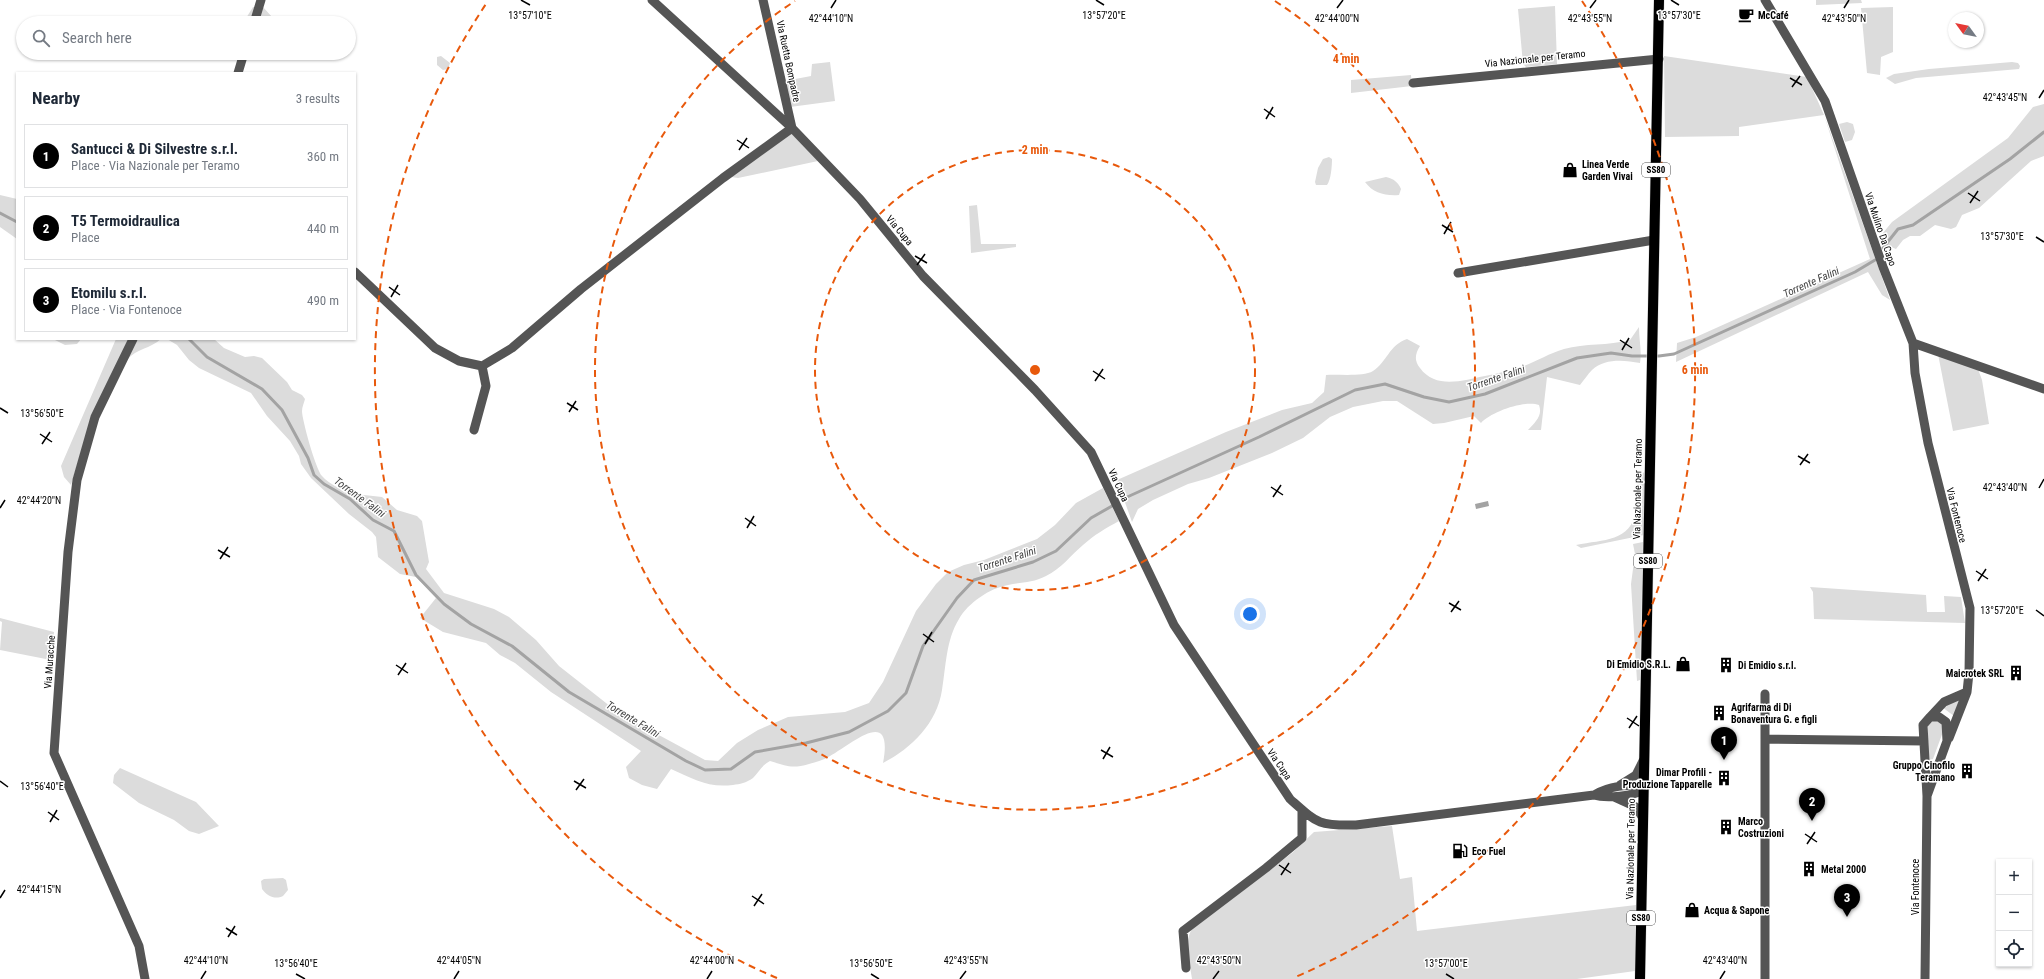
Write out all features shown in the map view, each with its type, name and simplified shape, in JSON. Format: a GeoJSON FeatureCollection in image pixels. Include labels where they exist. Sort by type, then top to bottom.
{"type":"FeatureCollection","features":[{"type":"Feature","properties":{"kind":"main road","name":"Via Nazionale per Teramo"},"geometry":{"type":"LineString","coordinates":[[1640,979],[1660,0]]}},
{"type":"Feature","properties":{"kind":"street"},"geometry":{"type":"LineString","coordinates":[[256,16],[262,0]]}},
{"type":"Feature","properties":{"kind":"street","name":"Via Cupa"},"geometry":{"type":"LineString","coordinates":[[652,0],[792,128],[860,199],[923,276],[1035,390],[1091,452],[1174,625],[1290,799],[1302,810],[1319,823],[1329,826],[1356,825],[1614,792],[1637,793],[1644,789]]}},
{"type":"Feature","properties":{"kind":"street","name":"Via Ruetta Bompadre"},"geometry":{"type":"LineString","coordinates":[[763,0],[792,128]]}},
{"type":"Feature","properties":{"kind":"street","name":"Via Mulino Da Capo"},"geometry":{"type":"LineString","coordinates":[[1765,0],[1825,101],[1883,267],[1913,343]]}},
{"type":"Feature","properties":{"kind":"street","name":"Via Nazionale per Teramo"},"geometry":{"type":"LineString","coordinates":[[1413,82],[1659,59]]}},
{"type":"Feature","properties":{"kind":"street"},"geometry":{"type":"LineString","coordinates":[[238,72],[242,60]]}},
{"type":"Feature","properties":{"kind":"street"},"geometry":{"type":"LineString","coordinates":[[356,273],[435,348],[459,361],[482,366],[512,348],[581,289],[723,178],[792,128]]}},
{"type":"Feature","properties":{"kind":"street"},"geometry":{"type":"LineString","coordinates":[[1458,273],[1654,240]]}},
{"type":"Feature","properties":{"kind":"street","name":"Via Muracche"},"geometry":{"type":"LineString","coordinates":[[133,340],[95,417],[77,480],[68,552],[54,753],[139,946],[145,979]]}},
{"type":"Feature","properties":{"kind":"street"},"geometry":{"type":"LineString","coordinates":[[1913,343],[2044,389]]}},
{"type":"Feature","properties":{"kind":"street","name":"Via Fontenoce"},"geometry":{"type":"LineString","coordinates":[[1913,343],[1915,374],[1928,443],[1970,608],[1969,673],[1966,692],[1927,796]]}},
{"type":"Feature","properties":{"kind":"street"},"geometry":{"type":"LineString","coordinates":[[474,430],[486,386],[482,366]]}},
{"type":"Feature","properties":{"kind":"street","name":"Via Fontenoce"},"geometry":{"type":"LineString","coordinates":[[1925,979],[1927,796],[1923,725],[1944,702],[1966,692]]}},
{"type":"Feature","properties":{"kind":"street"},"geometry":{"type":"LineString","coordinates":[[1765,694],[1765,979]]}},
{"type":"Feature","properties":{"kind":"street","name":"Via Fontenoce"},"geometry":{"type":"LineString","coordinates":[[1930,717],[1939,717],[1946,722],[1947,741]]}},
{"type":"Feature","properties":{"kind":"street"},"geometry":{"type":"LineString","coordinates":[[1765,739],[1924,741]]}},
{"type":"Feature","properties":{"kind":"street"},"geometry":{"type":"LineString","coordinates":[[1614,792],[1636,775],[1641,769],[1644,755]]}},
{"type":"Feature","properties":{"kind":"street","name":"Via Cupa"},"geometry":{"type":"LineString","coordinates":[[1614,792],[1636,807],[1643,818]]}},
{"type":"Feature","properties":{"kind":"street"},"geometry":{"type":"LineString","coordinates":[[1186,968],[1182,931],[1266,868],[1302,838],[1302,810]]}},
{"type":"Feature","properties":{"kind":"shaded area"},"geometry":{"type":"Polygon","coordinates":[[[1816,0],[1861,0],[1862,3],[1816,5],[1816,0]]]}},
{"type":"Feature","properties":{"kind":"shaded area"},"geometry":{"type":"Polygon","coordinates":[[[1555,6],[1557,64],[1526,67],[1523,64],[1518,9],[1555,6]]]}},
{"type":"Feature","properties":{"kind":"shaded area"},"geometry":{"type":"Polygon","coordinates":[[[253,7],[263,7],[271,16],[247,16],[253,7]]]}},
{"type":"Feature","properties":{"kind":"shaded area"},"geometry":{"type":"Polygon","coordinates":[[[1893,7],[1893,52],[1881,57],[1880,75],[1867,73],[1861,8],[1893,7]]]}},
{"type":"Feature","properties":{"kind":"shaded area"},"geometry":{"type":"Polygon","coordinates":[[[441,56],[450,63],[448,69],[443,70],[437,65],[437,57],[441,56]]]}},
{"type":"Feature","properties":{"kind":"shaded area"},"geometry":{"type":"Polygon","coordinates":[[[1664,56],[1807,77],[1824,115],[1739,127],[1739,136],[1665,137],[1664,56]]]}},
{"type":"Feature","properties":{"kind":"shaded area"},"geometry":{"type":"Polygon","coordinates":[[[830,62],[835,101],[790,107],[785,81],[811,76],[812,64],[830,62]]]}},
{"type":"Feature","properties":{"kind":"shaded area"},"geometry":{"type":"Polygon","coordinates":[[[2012,62],[2018,63],[2020,66],[2019,69],[1916,78],[1895,84],[1886,78],[1894,74],[1929,69],[2012,62]]]}},
{"type":"Feature","properties":{"kind":"shaded area"},"geometry":{"type":"Polygon","coordinates":[[[1411,75],[1412,86],[1351,93],[1351,80],[1411,75]]]}},
{"type":"Feature","properties":{"kind":"shaded area"},"geometry":{"type":"Polygon","coordinates":[[[2044,104],[2044,156],[2031,161],[1979,208],[1962,215],[1956,227],[1951,229],[1935,225],[1920,236],[1910,236],[1903,240],[1896,249],[1884,244],[1878,239],[1892,222],[2008,138],[2033,107],[2044,104]]]}},
{"type":"Feature","properties":{"kind":"shaded area"},"geometry":{"type":"Polygon","coordinates":[[[1824,115],[1890,300],[1882,295],[1868,272],[1676,362],[1677,343],[1696,337],[1870,259],[1824,115]]]}},
{"type":"Feature","properties":{"kind":"shaded area"},"geometry":{"type":"Polygon","coordinates":[[[1847,122],[1853,124],[1855,132],[1852,140],[1845,142],[1839,124],[1847,122]]]}},
{"type":"Feature","properties":{"kind":"shaded area"},"geometry":{"type":"Polygon","coordinates":[[[790,132],[818,161],[738,178],[731,177],[790,132]]]}},
{"type":"Feature","properties":{"kind":"shaded area"},"geometry":{"type":"Polygon","coordinates":[[[1329,157],[1332,159],[1332,162],[1328,183],[1327,185],[1316,185],[1315,182],[1318,168],[1323,159],[1329,157]]]}},
{"type":"Feature","properties":{"kind":"shaded area"},"geometry":{"type":"Polygon","coordinates":[[[1386,177],[1399,184],[1401,189],[1399,195],[1380,193],[1372,189],[1365,182],[1386,177]]]}},
{"type":"Feature","properties":{"kind":"shaded area"},"geometry":{"type":"Polygon","coordinates":[[[0,195],[16,199],[16,238],[0,227],[0,195]]]}},
{"type":"Feature","properties":{"kind":"shaded area"},"geometry":{"type":"Polygon","coordinates":[[[977,205],[981,244],[1016,244],[1016,247],[971,253],[969,206],[977,205]]]}},
{"type":"Feature","properties":{"kind":"shaded area"},"geometry":{"type":"Polygon","coordinates":[[[1639,327],[1641,354],[1640,363],[1615,361],[1603,363],[1592,370],[1580,385],[1547,377],[1541,430],[1528,430],[1539,416],[1539,405],[1525,404],[1508,408],[1492,415],[1481,423],[1474,416],[1433,424],[1397,401],[1383,401],[1353,407],[1330,417],[1303,438],[1272,453],[1209,478],[1188,484],[1153,500],[1138,509],[1132,522],[1117,480],[1226,432],[1282,410],[1312,403],[1324,392],[1326,375],[1357,375],[1369,373],[1382,363],[1396,345],[1407,339],[1420,346],[1416,355],[1416,360],[1420,368],[1427,375],[1434,379],[1451,382],[1505,372],[1572,347],[1630,340],[1639,327]]]}},
{"type":"Feature","properties":{"kind":"shaded area"},"geometry":{"type":"Polygon","coordinates":[[[55,340],[80,340],[77,344],[65,345],[55,340]]]}},
{"type":"Feature","properties":{"kind":"shaded area"},"geometry":{"type":"Polygon","coordinates":[[[116,340],[128,340],[83,445],[71,485],[64,477],[61,466],[116,340]]]}},
{"type":"Feature","properties":{"kind":"shaded area"},"geometry":{"type":"Polygon","coordinates":[[[137,340],[160,340],[135,353],[127,360],[137,340]]]}},
{"type":"Feature","properties":{"kind":"shaded area"},"geometry":{"type":"Polygon","coordinates":[[[169,340],[215,340],[224,348],[245,357],[254,356],[262,358],[287,382],[292,390],[302,395],[305,399],[302,411],[304,424],[313,455],[322,476],[352,496],[364,495],[382,497],[397,510],[417,516],[422,521],[429,562],[426,569],[444,593],[494,609],[509,617],[536,640],[559,666],[620,714],[705,760],[718,761],[737,743],[758,730],[788,717],[845,712],[869,703],[883,682],[916,611],[936,584],[948,572],[964,565],[984,560],[1037,539],[1055,525],[1076,503],[1103,488],[1119,521],[1091,538],[1061,566],[1051,573],[1036,580],[994,589],[980,597],[968,607],[959,619],[951,636],[942,690],[935,713],[922,733],[894,757],[883,763],[885,746],[882,736],[877,732],[869,733],[820,761],[798,766],[789,766],[770,761],[753,778],[738,784],[724,786],[708,784],[671,769],[657,789],[642,785],[629,778],[626,767],[641,751],[551,692],[515,663],[500,655],[486,643],[443,632],[420,618],[436,598],[416,577],[400,574],[378,557],[376,537],[311,478],[301,464],[299,456],[290,441],[267,416],[251,393],[199,368],[189,360],[177,345],[169,340]]]}},
{"type":"Feature","properties":{"kind":"shaded area"},"geometry":{"type":"Polygon","coordinates":[[[1938,354],[1978,369],[1982,380],[1989,424],[1953,431],[1938,354]]]}},
{"type":"Feature","properties":{"kind":"shaded area"},"geometry":{"type":"Polygon","coordinates":[[[1644,472],[1644,535],[1581,548],[1576,545],[1614,538],[1622,534],[1628,528],[1634,520],[1637,509],[1637,481],[1644,472]]]}},
{"type":"Feature","properties":{"kind":"shaded area"},"geometry":{"type":"Polygon","coordinates":[[[1488,501],[1489,506],[1476,509],[1475,504],[1488,501]]]}},
{"type":"Feature","properties":{"kind":"shaded area"},"geometry":{"type":"Polygon","coordinates":[[[1643,542],[1640,680],[1637,681],[1631,584],[1635,554],[1633,544],[1643,542]]]}},
{"type":"Feature","properties":{"kind":"shaded area"},"geometry":{"type":"Polygon","coordinates":[[[1810,587],[1926,595],[1927,612],[1945,612],[1944,596],[1961,597],[1965,623],[1814,619],[1813,592],[1810,587]]]}},
{"type":"Feature","properties":{"kind":"shaded area"},"geometry":{"type":"Polygon","coordinates":[[[0,618],[54,632],[51,660],[0,650],[2,622],[0,621],[0,618]]]}},
{"type":"Feature","properties":{"kind":"shaded area"},"geometry":{"type":"Polygon","coordinates":[[[1959,699],[1960,701],[1954,716],[1942,707],[1959,699]]]}},
{"type":"Feature","properties":{"kind":"shaded area"},"geometry":{"type":"Polygon","coordinates":[[[1933,720],[1943,722],[1944,729],[1933,759],[1930,760],[1927,757],[1928,724],[1933,720]]]}},
{"type":"Feature","properties":{"kind":"shaded area"},"geometry":{"type":"Polygon","coordinates":[[[120,768],[196,802],[219,826],[199,834],[189,831],[174,820],[139,803],[113,783],[114,775],[120,768]]]}},
{"type":"Feature","properties":{"kind":"shaded area"},"geometry":{"type":"Polygon","coordinates":[[[1392,826],[1400,879],[1412,877],[1417,931],[1636,905],[1635,971],[1577,979],[1192,979],[1188,941],[1192,929],[1292,853],[1314,832],[1392,826]]]}},
{"type":"Feature","properties":{"kind":"shaded area"},"geometry":{"type":"Polygon","coordinates":[[[283,878],[286,880],[288,890],[283,896],[277,898],[271,897],[262,889],[261,881],[264,879],[283,878]]]}},
{"type":"Feature","properties":{"kind":"waterway","name":"Torrente Falini"},"geometry":{"type":"LineString","coordinates":[[1883,248],[1898,229],[1913,225],[2010,159],[2044,132]]}},
{"type":"Feature","properties":{"kind":"waterway","name":"Torrente Falini"},"geometry":{"type":"LineString","coordinates":[[0,213],[16,221]]}},
{"type":"Feature","properties":{"kind":"waterway","name":"Torrente Falini"},"geometry":{"type":"LineString","coordinates":[[1125,498],[1259,437],[1355,390],[1385,384],[1424,397],[1449,402],[1485,394],[1577,358],[1611,353],[1632,356],[1659,356],[1674,354],[1855,272],[1875,260]]}},
{"type":"Feature","properties":{"kind":"waterway","name":"Torrente Falini"},"geometry":{"type":"LineString","coordinates":[[190,340],[207,357],[262,389],[282,410],[308,458],[314,475],[324,484],[350,499],[373,520],[394,531],[416,575],[444,604],[471,624],[512,646],[569,692],[686,761],[705,770],[731,769],[755,752],[806,743],[849,732],[888,711],[906,693],[923,646],[957,598],[974,580],[1033,562],[1056,551],[1091,518],[1112,506]]}},
{"type":"Feature","properties":{"kind":"place","name":"McCafé"},"geometry":{"type":"Point","coordinates":[1746,15]}},
{"type":"Feature","properties":{"kind":"place","name":"Linea Verde Garden Vivai"},"geometry":{"type":"Point","coordinates":[1570,170]}},
{"type":"Feature","properties":{"kind":"place","name":"Di Emidio S.R.L."},"geometry":{"type":"Point","coordinates":[1683,664]}},
{"type":"Feature","properties":{"kind":"place","name":"Di Emidio s.r.l."},"geometry":{"type":"Point","coordinates":[1726,665]}},
{"type":"Feature","properties":{"kind":"place","name":"Maicrotek SRL"},"geometry":{"type":"Point","coordinates":[2016,673]}},
{"type":"Feature","properties":{"kind":"place","name":"Agrifarma di Di Bonaventura G. e figli"},"geometry":{"type":"Point","coordinates":[1719,713]}},
{"type":"Feature","properties":{"kind":"place","name":"Santucci & Di Silvestre s.r.l."},"geometry":{"type":"Point","coordinates":[1724,760]}},
{"type":"Feature","properties":{"kind":"place","name":"Gruppo Cinofilo Teramano"},"geometry":{"type":"Point","coordinates":[1967,771]}},
{"type":"Feature","properties":{"kind":"place","name":"Dimar Profili - Produzione Tapparelle"},"geometry":{"type":"Point","coordinates":[1724,778]}},
{"type":"Feature","properties":{"kind":"place","name":"T5 Termoidraulica"},"geometry":{"type":"Point","coordinates":[1812,821]}},
{"type":"Feature","properties":{"kind":"place","name":"Marco Costruzioni"},"geometry":{"type":"Point","coordinates":[1726,827]}},
{"type":"Feature","properties":{"kind":"place","name":"Eco Fuel"},"geometry":{"type":"Point","coordinates":[1460,851]}},
{"type":"Feature","properties":{"kind":"place","name":"Metal 2000"},"geometry":{"type":"Point","coordinates":[1809,869]}},
{"type":"Feature","properties":{"kind":"place","name":"Acqua & Sapone"},"geometry":{"type":"Point","coordinates":[1692,910]}},
{"type":"Feature","properties":{"kind":"place","name":"Etomilu s.r.l."},"geometry":{"type":"Point","coordinates":[1847,917]}}]}
